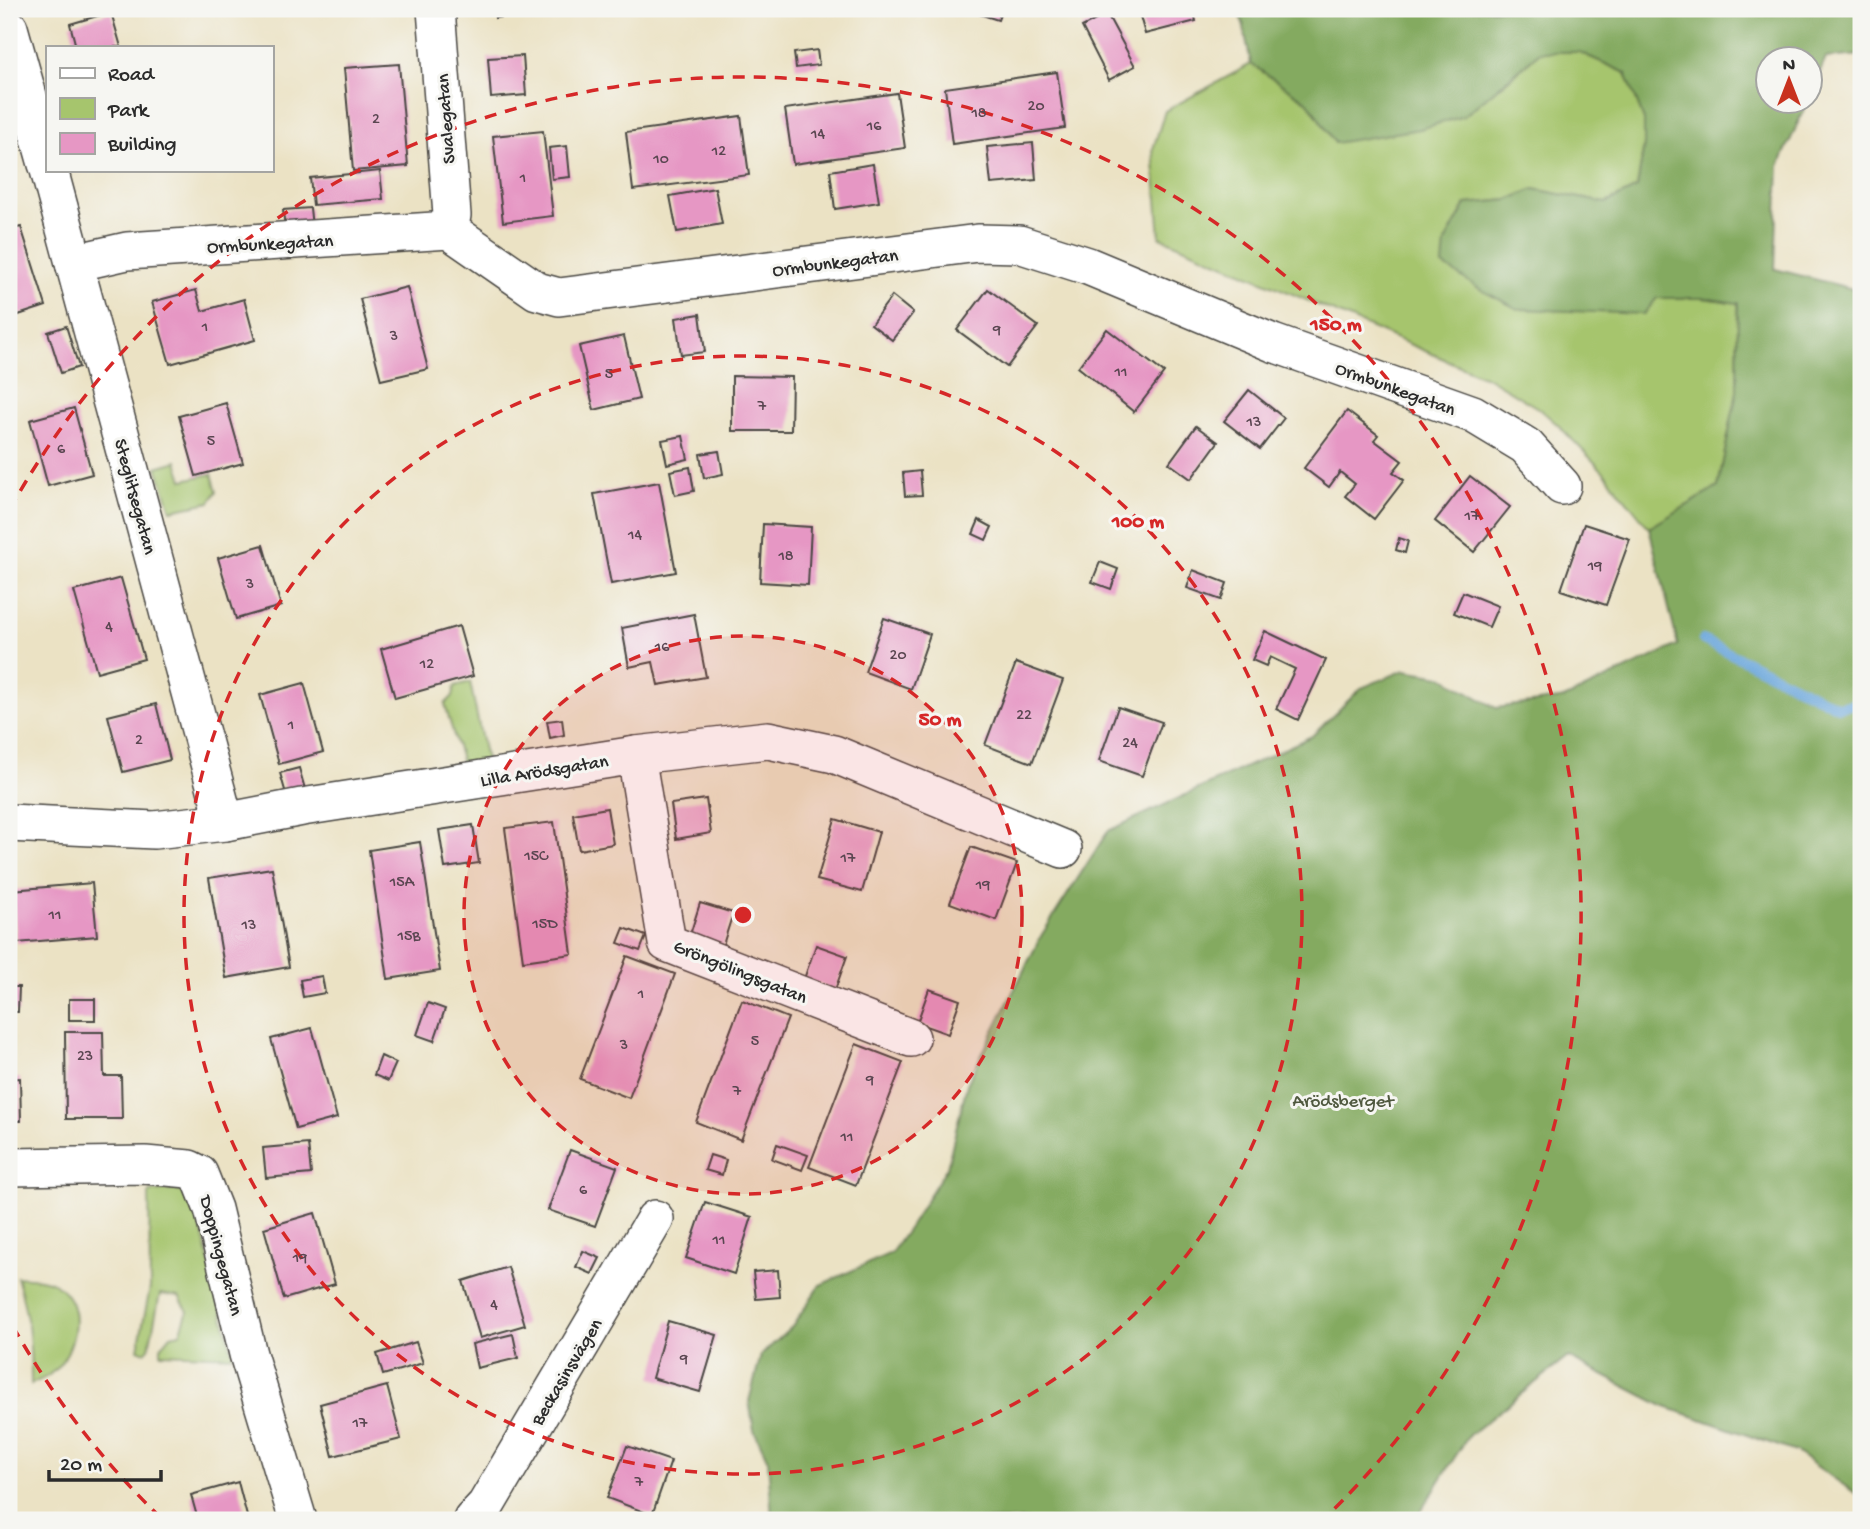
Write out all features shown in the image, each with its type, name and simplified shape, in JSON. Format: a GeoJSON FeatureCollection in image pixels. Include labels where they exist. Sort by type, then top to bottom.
{"type":"FeatureCollection","features":[{"type":"Feature","properties":{"kind":"street","name":"Svalegatan"},"geometry":{"type":"LineString","coordinates":[[436,9],[452,215],[449,230]]}},
{"type":"Feature","properties":{"kind":"street"},"geometry":{"type":"LineString","coordinates":[[9,28],[46,160]]}},
{"type":"Feature","properties":{"kind":"street","name":"Steglitsegatan"},"geometry":{"type":"LineString","coordinates":[[50,172],[225,822]]}},
{"type":"Feature","properties":{"kind":"street","name":"Ormbunkegatan"},"geometry":{"type":"LineString","coordinates":[[74,263],[127,251],[449,230],[537,291],[559,297],[978,243],[1019,244],[1088,266],[1273,343],[1473,414],[1526,446],[1562,486]]}},
{"type":"Feature","properties":{"kind":"street","name":"Lilla Arödsgatan"},"geometry":{"type":"LineString","coordinates":[[9,823],[154,830],[225,822],[302,807],[636,755],[768,740],[834,754],[1063,849]]}},
{"type":"Feature","properties":{"kind":"street","name":"Gröngölingsgatan"},"geometry":{"type":"LineString","coordinates":[[636,755],[667,943],[911,1038]]}},
{"type":"Feature","properties":{"kind":"street","name":"Doppingegatan"},"geometry":{"type":"LineString","coordinates":[[9,1167],[145,1165],[188,1168],[199,1174],[213,1209],[248,1354],[298,1520]]}},
{"type":"Feature","properties":{"kind":"street","name":"Beckasinsvägen"},"geometry":{"type":"LineString","coordinates":[[472,1520],[485,1505],[655,1219]]}},
{"type":"Feature","properties":{"kind":"green space","name":"Arödsberget"},"geometry":{"type":"Polygon","coordinates":[[[1237,9],[1861,9],[1861,55],[1826,58],[1825,60],[1825,46],[1755,46],[1755,116],[1801,116],[1779,166],[1775,269],[1861,291],[1861,1497],[1796,1452],[1663,1406],[1568,1357],[1469,1435],[1415,1520],[772,1520],[768,1460],[754,1430],[749,1401],[761,1355],[792,1327],[820,1285],[891,1253],[910,1226],[947,1167],[967,1084],[1041,936],[1108,831],[1312,736],[1361,688],[1405,670],[1441,676],[1496,708],[1566,698],[1678,645],[1649,528],[1718,487],[1737,391],[1738,303],[1703,298],[1657,298],[1644,314],[1518,309],[1483,291],[1443,265],[1445,242],[1466,204],[1508,200],[1534,189],[1606,203],[1637,188],[1644,145],[1644,120],[1626,73],[1579,52],[1540,52],[1464,116],[1420,129],[1335,143],[1308,102],[1251,64],[1243,23],[1237,9]]]}},
{"type":"Feature","properties":{"kind":"green space"},"geometry":{"type":"Polygon","coordinates":[[[1540,52],[1579,52],[1626,73],[1644,120],[1644,145],[1637,188],[1606,203],[1534,189],[1508,200],[1467,204],[1443,264],[1483,291],[1518,309],[1657,298],[1703,298],[1738,303],[1737,391],[1718,487],[1649,528],[1603,471],[1558,425],[1541,410],[1488,378],[1160,237],[1153,149],[1165,111],[1251,64],[1308,102],[1335,143],[1500,87],[1540,52]]]}},
{"type":"Feature","properties":{"kind":"green space"},"geometry":{"type":"Polygon","coordinates":[[[177,461],[183,480],[212,474],[217,491],[210,502],[171,510],[157,467],[177,461]]]}},
{"type":"Feature","properties":{"kind":"green space"},"geometry":{"type":"Polygon","coordinates":[[[470,682],[486,760],[462,764],[445,704],[453,696],[455,686],[470,682]]]}},
{"type":"Feature","properties":{"kind":"green space"},"geometry":{"type":"Polygon","coordinates":[[[174,1190],[189,1197],[197,1212],[233,1356],[161,1353],[161,1347],[171,1335],[180,1333],[188,1311],[179,1297],[160,1294],[149,1348],[145,1352],[138,1349],[150,1288],[149,1192],[174,1190]]]}},
{"type":"Feature","properties":{"kind":"green space"},"geometry":{"type":"Polygon","coordinates":[[[17,1277],[41,1279],[55,1284],[66,1293],[75,1318],[71,1345],[64,1357],[46,1377],[31,1384],[29,1330],[17,1277]]]}},
{"type":"Feature","properties":{"kind":"building"},"geometry":{"type":"Polygon","coordinates":[[[494,9],[542,9],[543,10],[495,18],[494,9]]]}},
{"type":"Feature","properties":{"kind":"building"},"geometry":{"type":"Polygon","coordinates":[[[974,9],[1002,9],[998,20],[973,12],[974,9]]]}},
{"type":"Feature","properties":{"kind":"building"},"geometry":{"type":"Polygon","coordinates":[[[1138,9],[1193,9],[1196,21],[1145,34],[1138,9]]]}},
{"type":"Feature","properties":{"kind":"building"},"geometry":{"type":"Polygon","coordinates":[[[111,12],[121,46],[76,46],[70,24],[111,12]]]}},
{"type":"Feature","properties":{"kind":"building"},"geometry":{"type":"Polygon","coordinates":[[[1107,14],[1135,66],[1109,80],[1082,27],[1107,14]]]}},
{"type":"Feature","properties":{"kind":"building"},"geometry":{"type":"Polygon","coordinates":[[[817,50],[819,65],[796,68],[794,53],[817,50]]]}},
{"type":"Feature","properties":{"kind":"building"},"geometry":{"type":"Polygon","coordinates":[[[523,56],[526,95],[491,98],[488,58],[523,56]]]}},
{"type":"Feature","properties":{"kind":"building"},"geometry":{"type":"Polygon","coordinates":[[[399,64],[408,166],[353,171],[344,68],[399,64]]]}},
{"type":"Feature","properties":{"kind":"building"},"geometry":{"type":"Polygon","coordinates":[[[1057,72],[1065,128],[952,144],[945,88],[1057,72]]]}},
{"type":"Feature","properties":{"kind":"building"},"geometry":{"type":"Polygon","coordinates":[[[897,93],[905,148],[793,164],[785,109],[897,93]]]}},
{"type":"Feature","properties":{"kind":"building"},"geometry":{"type":"Polygon","coordinates":[[[741,116],[749,175],[633,190],[626,132],[741,116]]]}},
{"type":"Feature","properties":{"kind":"building"},"geometry":{"type":"Polygon","coordinates":[[[543,131],[553,216],[503,222],[493,136],[543,131]]]}},
{"type":"Feature","properties":{"kind":"building"},"geometry":{"type":"Polygon","coordinates":[[[1033,143],[1036,180],[991,184],[987,147],[1033,143]]]}},
{"type":"Feature","properties":{"kind":"building"},"geometry":{"type":"Polygon","coordinates":[[[567,146],[570,177],[552,179],[549,148],[567,146]]]}},
{"type":"Feature","properties":{"kind":"building"},"geometry":{"type":"Polygon","coordinates":[[[873,164],[879,202],[835,209],[830,171],[873,164]]]}},
{"type":"Feature","properties":{"kind":"building"},"geometry":{"type":"Polygon","coordinates":[[[380,171],[383,199],[313,205],[310,178],[380,171]]]}},
{"type":"Feature","properties":{"kind":"building"},"geometry":{"type":"Polygon","coordinates":[[[715,188],[722,224],[677,232],[670,196],[715,188]]]}},
{"type":"Feature","properties":{"kind":"building"},"geometry":{"type":"Polygon","coordinates":[[[310,208],[312,227],[285,229],[283,210],[310,208]]]}},
{"type":"Feature","properties":{"kind":"building"},"geometry":{"type":"Polygon","coordinates":[[[21,227],[46,306],[9,318],[9,230],[21,227]]]}},
{"type":"Feature","properties":{"kind":"building"},"geometry":{"type":"Polygon","coordinates":[[[407,287],[428,369],[381,380],[360,299],[407,287]]]}},
{"type":"Feature","properties":{"kind":"building"},"geometry":{"type":"Polygon","coordinates":[[[988,289],[1038,326],[1007,367],[957,330],[988,289]]]}},
{"type":"Feature","properties":{"kind":"building"},"geometry":{"type":"Polygon","coordinates":[[[196,290],[202,311],[244,299],[255,340],[170,364],[152,302],[196,290]]]}},
{"type":"Feature","properties":{"kind":"building"},"geometry":{"type":"Polygon","coordinates":[[[892,296],[913,313],[892,340],[871,324],[892,296]]]}},
{"type":"Feature","properties":{"kind":"building"},"geometry":{"type":"Polygon","coordinates":[[[700,314],[705,352],[681,355],[676,318],[700,314]]]}},
{"type":"Feature","properties":{"kind":"building"},"geometry":{"type":"Polygon","coordinates":[[[66,326],[79,367],[61,373],[48,332],[66,326]]]}},
{"type":"Feature","properties":{"kind":"building"},"geometry":{"type":"Polygon","coordinates":[[[1107,329],[1164,373],[1134,412],[1078,367],[1107,329]]]}},
{"type":"Feature","properties":{"kind":"building"},"geometry":{"type":"Polygon","coordinates":[[[624,336],[639,399],[594,410],[579,346],[624,336]]]}},
{"type":"Feature","properties":{"kind":"building"},"geometry":{"type":"Polygon","coordinates":[[[732,376],[792,377],[791,431],[732,431],[732,376]]]}},
{"type":"Feature","properties":{"kind":"building"},"geometry":{"type":"Polygon","coordinates":[[[1249,390],[1284,418],[1260,449],[1224,421],[1249,390]]]}},
{"type":"Feature","properties":{"kind":"building"},"geometry":{"type":"Polygon","coordinates":[[[226,403],[243,463],[196,476],[179,416],[226,403]]]}},
{"type":"Feature","properties":{"kind":"building"},"geometry":{"type":"Polygon","coordinates":[[[74,408],[92,474],[48,486],[30,420],[74,408]]]}},
{"type":"Feature","properties":{"kind":"building"},"geometry":{"type":"Polygon","coordinates":[[[1347,411],[1378,435],[1374,440],[1402,461],[1393,472],[1404,480],[1374,519],[1345,496],[1355,484],[1340,472],[1329,487],[1304,468],[1347,411]]]}},
{"type":"Feature","properties":{"kind":"building"},"geometry":{"type":"Polygon","coordinates":[[[1196,426],[1218,442],[1191,479],[1169,463],[1196,426]]]}},
{"type":"Feature","properties":{"kind":"building"},"geometry":{"type":"Polygon","coordinates":[[[683,436],[688,459],[667,464],[662,440],[683,436]]]}},
{"type":"Feature","properties":{"kind":"building"},"geometry":{"type":"Polygon","coordinates":[[[719,451],[723,474],[704,478],[700,454],[719,451]]]}},
{"type":"Feature","properties":{"kind":"building"},"geometry":{"type":"Polygon","coordinates":[[[690,467],[694,491],[675,495],[670,471],[690,467]]]}},
{"type":"Feature","properties":{"kind":"building"},"geometry":{"type":"Polygon","coordinates":[[[920,471],[922,495],[905,496],[903,473],[920,471]]]}},
{"type":"Feature","properties":{"kind":"building"},"geometry":{"type":"Polygon","coordinates":[[[1470,476],[1510,507],[1474,552],[1435,521],[1470,476]]]}},
{"type":"Feature","properties":{"kind":"building"},"geometry":{"type":"Polygon","coordinates":[[[659,482],[676,572],[611,584],[594,494],[659,482]]]}},
{"type":"Feature","properties":{"kind":"building"},"geometry":{"type":"Polygon","coordinates":[[[979,520],[992,527],[986,540],[973,534],[979,520]]]}},
{"type":"Feature","properties":{"kind":"building"},"geometry":{"type":"Polygon","coordinates":[[[763,524],[811,527],[808,585],[760,582],[763,524]]]}},
{"type":"Feature","properties":{"kind":"building"},"geometry":{"type":"Polygon","coordinates":[[[1584,524],[1630,539],[1606,605],[1561,590],[1584,524]]]}},
{"type":"Feature","properties":{"kind":"building"},"geometry":{"type":"Polygon","coordinates":[[[1399,538],[1408,541],[1405,553],[1396,550],[1399,538]]]}},
{"type":"Feature","properties":{"kind":"building"},"geometry":{"type":"Polygon","coordinates":[[[263,545],[281,606],[236,619],[218,558],[263,545]]]}},
{"type":"Feature","properties":{"kind":"building"},"geometry":{"type":"Polygon","coordinates":[[[1100,562],[1118,569],[1111,589],[1092,582],[1100,562]]]}},
{"type":"Feature","properties":{"kind":"building"},"geometry":{"type":"Polygon","coordinates":[[[1193,570],[1227,583],[1221,600],[1187,588],[1193,570]]]}},
{"type":"Feature","properties":{"kind":"building"},"geometry":{"type":"Polygon","coordinates":[[[121,578],[144,659],[97,672],[74,591],[121,578]]]}},
{"type":"Feature","properties":{"kind":"building"},"geometry":{"type":"Polygon","coordinates":[[[1463,592],[1498,606],[1489,627],[1454,613],[1463,592]]]}},
{"type":"Feature","properties":{"kind":"building"},"geometry":{"type":"Polygon","coordinates":[[[694,614],[706,677],[658,685],[653,662],[629,667],[622,628],[694,614]]]}},
{"type":"Feature","properties":{"kind":"building"},"geometry":{"type":"Polygon","coordinates":[[[884,618],[930,634],[911,689],[865,672],[884,618]]]}},
{"type":"Feature","properties":{"kind":"building"},"geometry":{"type":"Polygon","coordinates":[[[459,626],[473,676],[395,698],[381,649],[459,626]]]}},
{"type":"Feature","properties":{"kind":"building"},"geometry":{"type":"Polygon","coordinates":[[[1265,631],[1326,660],[1298,720],[1276,709],[1295,669],[1270,657],[1266,666],[1252,660],[1265,631]]]}},
{"type":"Feature","properties":{"kind":"building"},"geometry":{"type":"Polygon","coordinates":[[[1016,663],[1063,680],[1032,763],[985,745],[1016,663]]]}},
{"type":"Feature","properties":{"kind":"building"},"geometry":{"type":"Polygon","coordinates":[[[304,683],[323,752],[279,764],[260,695],[304,683]]]}},
{"type":"Feature","properties":{"kind":"building"},"geometry":{"type":"Polygon","coordinates":[[[156,704],[170,760],[123,772],[108,716],[156,704]]]}},
{"type":"Feature","properties":{"kind":"building"},"geometry":{"type":"Polygon","coordinates":[[[1118,707],[1162,722],[1142,776],[1099,761],[1118,707]]]}},
{"type":"Feature","properties":{"kind":"building"},"geometry":{"type":"Polygon","coordinates":[[[562,719],[564,735],[550,738],[547,721],[562,719]]]}},
{"type":"Feature","properties":{"kind":"building"},"geometry":{"type":"Polygon","coordinates":[[[299,768],[307,796],[288,801],[280,773],[299,768]]]}},
{"type":"Feature","properties":{"kind":"building"},"geometry":{"type":"Polygon","coordinates":[[[706,799],[711,833],[676,839],[671,804],[706,799]]]}},
{"type":"Feature","properties":{"kind":"building"},"geometry":{"type":"Polygon","coordinates":[[[607,808],[613,844],[579,850],[573,814],[607,808]]]}},
{"type":"Feature","properties":{"kind":"building"},"geometry":{"type":"Polygon","coordinates":[[[835,819],[879,832],[862,892],[817,880],[835,819]]]}},
{"type":"Feature","properties":{"kind":"building"},"geometry":{"type":"Polygon","coordinates":[[[554,822],[572,954],[523,961],[505,828],[554,822]]]}},
{"type":"Feature","properties":{"kind":"building"},"geometry":{"type":"Polygon","coordinates":[[[473,825],[479,863],[445,868],[439,830],[473,825]]]}},
{"type":"Feature","properties":{"kind":"building"},"geometry":{"type":"Polygon","coordinates":[[[420,842],[440,971],[388,979],[369,850],[420,842]]]}},
{"type":"Feature","properties":{"kind":"building"},"geometry":{"type":"Polygon","coordinates":[[[971,847],[1017,863],[996,920],[950,903],[971,847]]]}},
{"type":"Feature","properties":{"kind":"building"},"geometry":{"type":"Polygon","coordinates":[[[272,868],[289,967],[226,978],[209,878],[272,868]]]}},
{"type":"Feature","properties":{"kind":"building"},"geometry":{"type":"Polygon","coordinates":[[[92,883],[97,936],[17,943],[12,890],[92,883]]]}},
{"type":"Feature","properties":{"kind":"building"},"geometry":{"type":"Polygon","coordinates":[[[700,903],[733,913],[722,948],[689,938],[700,903]]]}},
{"type":"Feature","properties":{"kind":"building"},"geometry":{"type":"Polygon","coordinates":[[[624,928],[646,936],[640,951],[618,943],[624,928]]]}},
{"type":"Feature","properties":{"kind":"building"},"geometry":{"type":"Polygon","coordinates":[[[816,945],[847,956],[835,990],[804,979],[816,945]]]}},
{"type":"Feature","properties":{"kind":"building"},"geometry":{"type":"Polygon","coordinates":[[[627,956],[675,974],[629,1098],[580,1079],[627,956]]]}},
{"type":"Feature","properties":{"kind":"building"},"geometry":{"type":"Polygon","coordinates":[[[322,976],[325,993],[303,997],[300,980],[322,976]]]}},
{"type":"Feature","properties":{"kind":"building"},"geometry":{"type":"Polygon","coordinates":[[[9,987],[19,987],[18,1012],[9,1012],[9,987]]]}},
{"type":"Feature","properties":{"kind":"building"},"geometry":{"type":"Polygon","coordinates":[[[929,989],[960,1000],[948,1034],[917,1023],[929,989]]]}},
{"type":"Feature","properties":{"kind":"building"},"geometry":{"type":"Polygon","coordinates":[[[69,999],[95,999],[95,1020],[69,1020],[69,999]]]}},
{"type":"Feature","properties":{"kind":"building"},"geometry":{"type":"Polygon","coordinates":[[[742,1000],[788,1018],[741,1140],[696,1122],[742,1000]]]}},
{"type":"Feature","properties":{"kind":"building"},"geometry":{"type":"Polygon","coordinates":[[[428,1003],[445,1009],[434,1041],[417,1035],[428,1003]]]}},
{"type":"Feature","properties":{"kind":"building"},"geometry":{"type":"Polygon","coordinates":[[[312,1028],[337,1118],[296,1129],[271,1039],[312,1028]]]}},
{"type":"Feature","properties":{"kind":"building"},"geometry":{"type":"Polygon","coordinates":[[[65,1032],[103,1032],[104,1076],[121,1076],[122,1119],[66,1119],[65,1032]]]}},
{"type":"Feature","properties":{"kind":"building"},"geometry":{"type":"Polygon","coordinates":[[[856,1044],[903,1062],[856,1185],[809,1167],[856,1044]]]}},
{"type":"Feature","properties":{"kind":"building"},"geometry":{"type":"Polygon","coordinates":[[[381,1056],[396,1063],[388,1081],[374,1075],[381,1056]]]}},
{"type":"Feature","properties":{"kind":"building"},"geometry":{"type":"Polygon","coordinates":[[[20,1078],[21,1121],[9,1121],[9,1079],[20,1078]]]}},
{"type":"Feature","properties":{"kind":"building"},"geometry":{"type":"Polygon","coordinates":[[[308,1144],[311,1174],[266,1178],[263,1148],[308,1144]]]}},
{"type":"Feature","properties":{"kind":"building"},"geometry":{"type":"Polygon","coordinates":[[[777,1144],[808,1155],[802,1170],[772,1159],[777,1144]]]}},
{"type":"Feature","properties":{"kind":"building"},"geometry":{"type":"Polygon","coordinates":[[[570,1150],[617,1167],[595,1226],[548,1210],[570,1150]]]}},
{"type":"Feature","properties":{"kind":"building"},"geometry":{"type":"Polygon","coordinates":[[[710,1155],[726,1160],[722,1175],[705,1170],[710,1155]]]}},
{"type":"Feature","properties":{"kind":"building"},"geometry":{"type":"Polygon","coordinates":[[[705,1202],[752,1217],[734,1274],[686,1258],[705,1202]]]}},
{"type":"Feature","properties":{"kind":"building"},"geometry":{"type":"Polygon","coordinates":[[[315,1213],[335,1284],[284,1299],[264,1228],[315,1213]]]}},
{"type":"Feature","properties":{"kind":"building"},"geometry":{"type":"Polygon","coordinates":[[[583,1251],[600,1258],[592,1274],[576,1267],[583,1251]]]}},
{"type":"Feature","properties":{"kind":"building"},"geometry":{"type":"Polygon","coordinates":[[[508,1267],[525,1325],[480,1338],[463,1281],[508,1267]]]}},
{"type":"Feature","properties":{"kind":"building"},"geometry":{"type":"Polygon","coordinates":[[[778,1270],[780,1297],[756,1299],[753,1272],[778,1270]]]}},
{"type":"Feature","properties":{"kind":"building"},"geometry":{"type":"Polygon","coordinates":[[[668,1321],[717,1335],[700,1392],[652,1378],[668,1321]]]}},
{"type":"Feature","properties":{"kind":"building"},"geometry":{"type":"Polygon","coordinates":[[[513,1334],[518,1358],[477,1368],[472,1344],[513,1334]]]}},
{"type":"Feature","properties":{"kind":"building"},"geometry":{"type":"Polygon","coordinates":[[[416,1342],[423,1363],[383,1375],[377,1354],[416,1342]]]}},
{"type":"Feature","properties":{"kind":"building"},"geometry":{"type":"Polygon","coordinates":[[[387,1386],[401,1439],[333,1456],[320,1404],[387,1386]]]}},
{"type":"Feature","properties":{"kind":"building"},"geometry":{"type":"Polygon","coordinates":[[[627,1446],[671,1461],[652,1515],[607,1498],[627,1446]]]}},
{"type":"Feature","properties":{"kind":"building"},"geometry":{"type":"Polygon","coordinates":[[[238,1482],[248,1520],[198,1520],[191,1495],[238,1482]]]}},
{"type":"Feature","properties":{"kind":"waterway"},"geometry":{"type":"LineString","coordinates":[[1703,640],[1838,707],[1861,703]]}}]}
